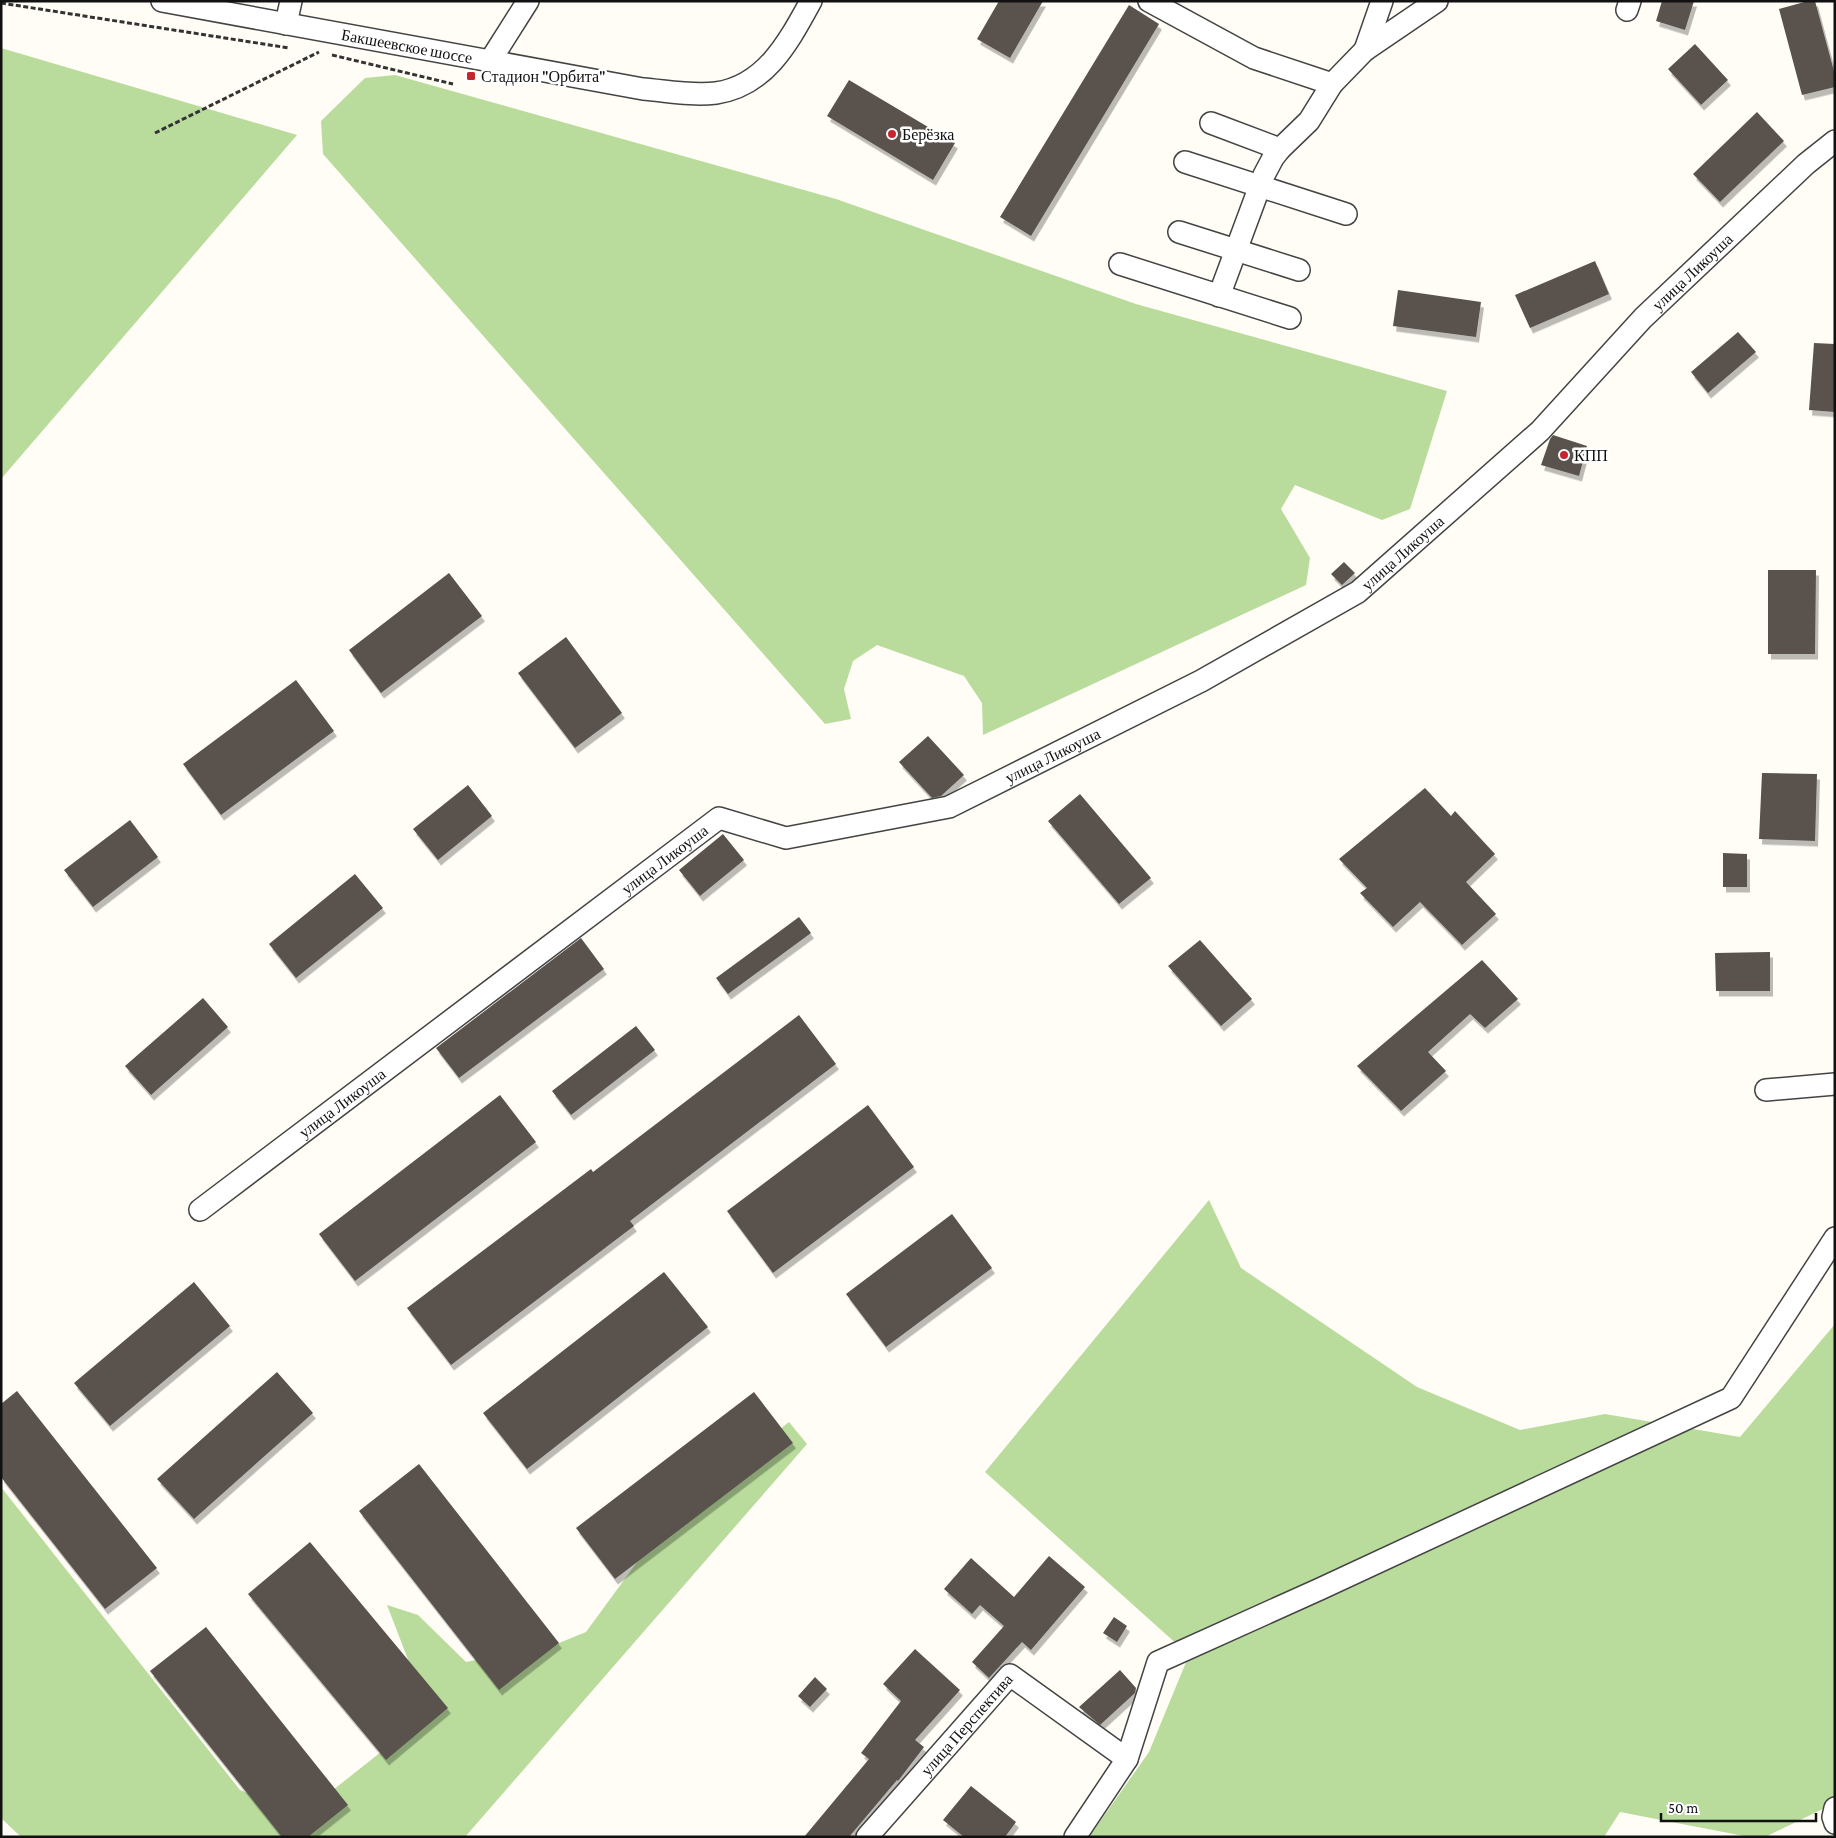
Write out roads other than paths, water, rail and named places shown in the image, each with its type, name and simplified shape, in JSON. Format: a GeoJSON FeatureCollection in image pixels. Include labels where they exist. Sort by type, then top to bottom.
{"type":"FeatureCollection","features":[{"type":"Feature","properties":{"kind":"street","name":"Бакшеевское шоссе"},"geometry":{"type":"LineString","coordinates":[[162,1],[643,89],[688,94],[716,93],[740,87],[770,65],[787,44],[811,1]]}},
{"type":"Feature","properties":{"kind":"street"},"geometry":{"type":"LineString","coordinates":[[286,24],[291,1]]}},
{"type":"Feature","properties":{"kind":"street"},"geometry":{"type":"LineString","coordinates":[[490,60],[528,1]]}},
{"type":"Feature","properties":{"kind":"street"},"geometry":{"type":"LineString","coordinates":[[1149,1],[1254,58],[1332,84]]}},
{"type":"Feature","properties":{"kind":"street"},"geometry":{"type":"LineString","coordinates":[[1365,50],[1382,1]]}},
{"type":"Feature","properties":{"kind":"street"},"geometry":{"type":"LineString","coordinates":[[1218,296],[1260,186],[1273,158],[1310,121],[1332,84],[1365,50],[1437,1]]}},
{"type":"Feature","properties":{"kind":"street"},"geometry":{"type":"LineString","coordinates":[[1211,123],[1280,149]]}},
{"type":"Feature","properties":{"kind":"street","name":"улица Ликоуша"},"geometry":{"type":"LineString","coordinates":[[200,1210],[720,818],[786,838],[949,807],[1201,681],[1358,592],[1540,431],[1643,318],[1806,164],[1835,141]]}},
{"type":"Feature","properties":{"kind":"street"},"geometry":{"type":"LineString","coordinates":[[1185,162],[1346,214]]}},
{"type":"Feature","properties":{"kind":"street"},"geometry":{"type":"LineString","coordinates":[[1179,232],[1299,270]]}},
{"type":"Feature","properties":{"kind":"street"},"geometry":{"type":"LineString","coordinates":[[1120,264],[1290,318]]}},
{"type":"Feature","properties":{"kind":"street"},"geometry":{"type":"LineString","coordinates":[[1766,1090],[1835,1084]]}},
{"type":"Feature","properties":{"kind":"street"},"geometry":{"type":"LineString","coordinates":[[1075,1837],[1127,1759],[1158,1662],[1320,1590],[1731,1398],[1835,1238]]}},
{"type":"Feature","properties":{"kind":"street","name":"улица Перспектива"},"geometry":{"type":"LineString","coordinates":[[867,1837],[1010,1675],[1127,1759]]}},
{"type":"Feature","properties":{"kind":"street"},"geometry":{"type":"LineString","coordinates":[[1835,1808],[1832,1816],[1835,1823]]}},
{"type":"Feature","properties":{"kind":"place","name":"Стадион \"Орбита\""},"geometry":{"type":"Point","coordinates":[471,76]}},
{"type":"Feature","properties":{"kind":"place","name":"Берёзка"},"geometry":{"type":"Point","coordinates":[892,134]}},
{"type":"Feature","properties":{"kind":"place","name":"КПП"},"geometry":{"type":"Point","coordinates":[1564,455]}}]}
